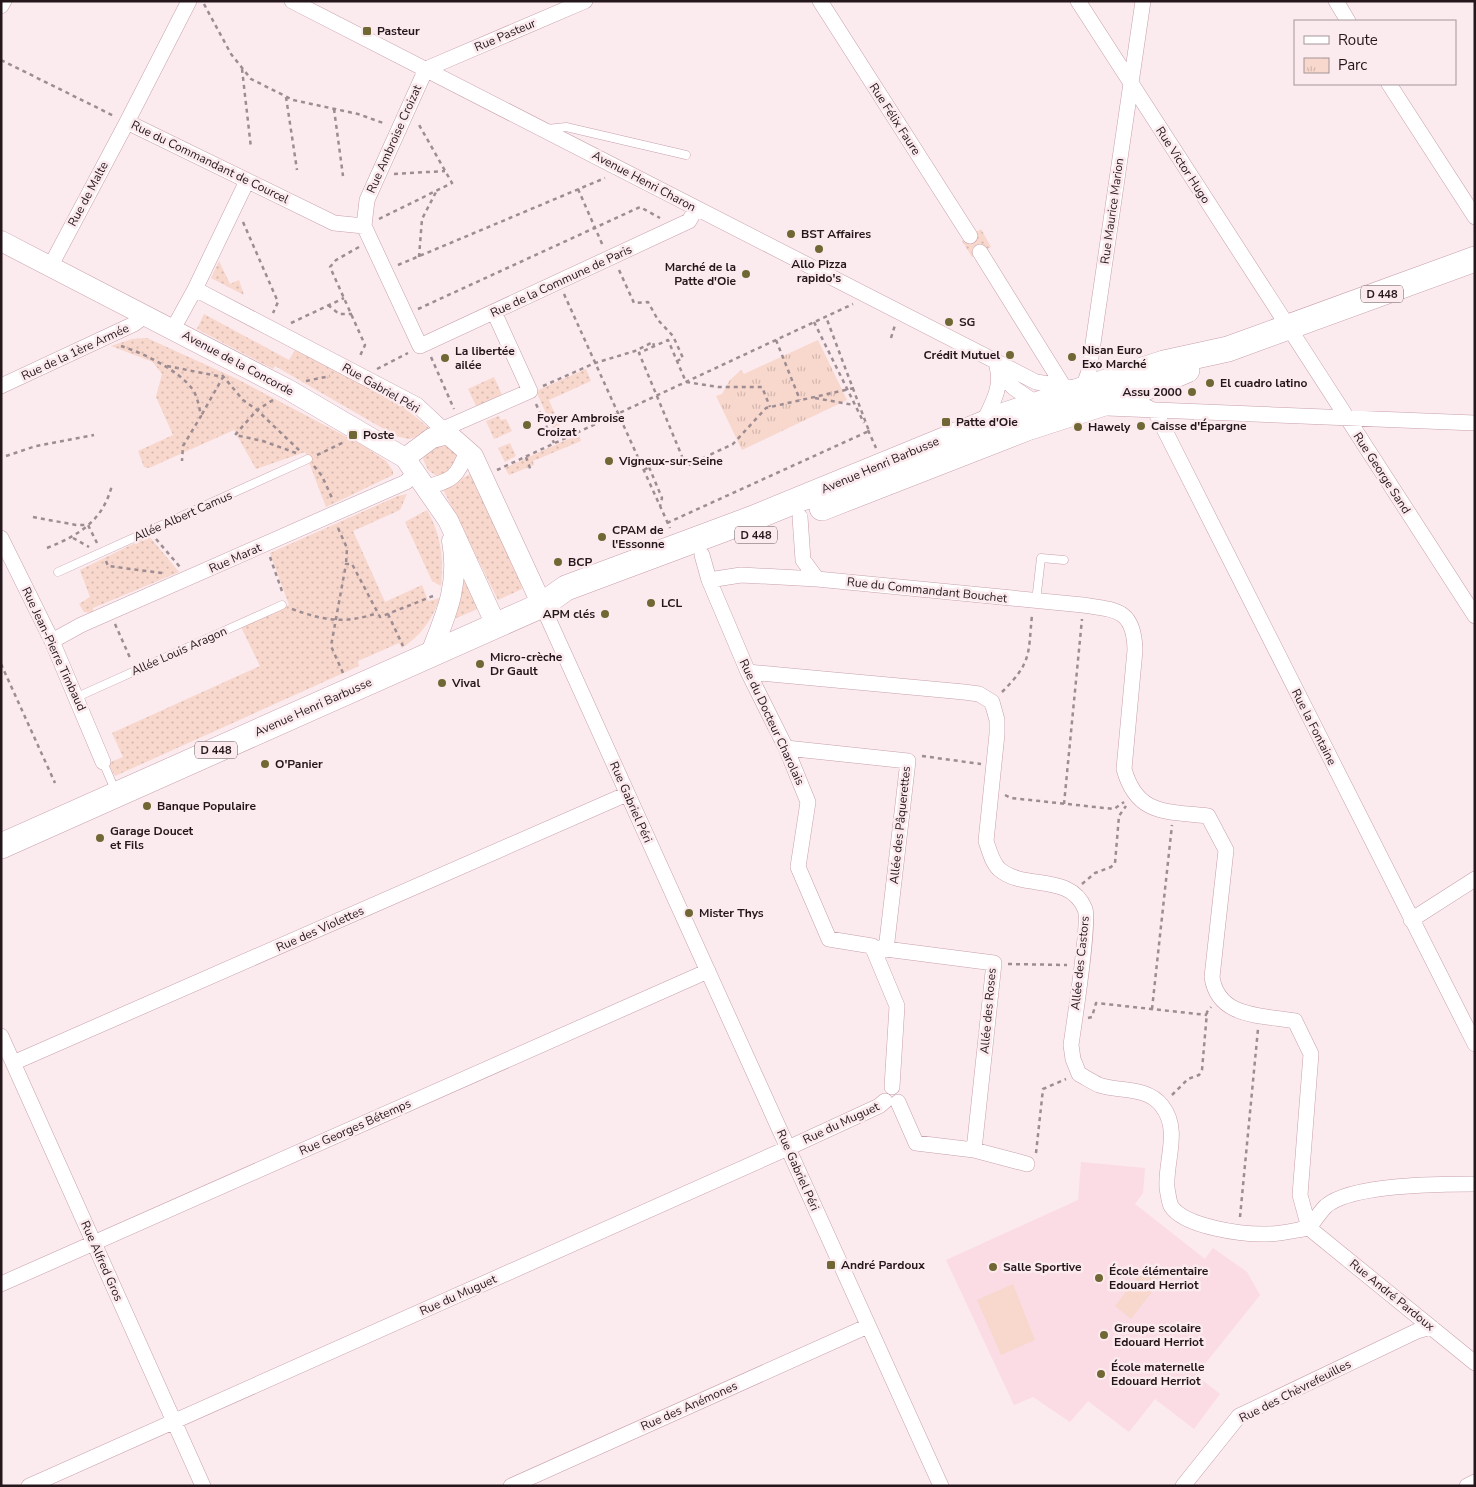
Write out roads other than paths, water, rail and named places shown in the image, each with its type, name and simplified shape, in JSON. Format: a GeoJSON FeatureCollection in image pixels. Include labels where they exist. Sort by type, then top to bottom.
{"type":"FeatureCollection","features":[{"type":"Feature","properties":{"kind":"main road","name":"Avenue Henri Barbusse"},"geometry":{"type":"LineString","coordinates":[[542,605],[572,604],[966,452],[1066,416],[1081,394],[1164,363],[1228,349],[1289,329],[1475,259]]}},
{"type":"Feature","properties":{"kind":"main road","name":"Avenue Henri Barbusse"},"geometry":{"type":"LineString","coordinates":[[1,846],[542,605],[566,588],[678,547],[884,464],[982,423],[1036,393],[1126,396],[1160,383],[1228,349]]}},
{"type":"Feature","properties":{"kind":"street"},"geometry":{"type":"LineString","coordinates":[[1,6],[4,1]]}},
{"type":"Feature","properties":{"kind":"street","name":"Rue du Commandant de Courcel"},"geometry":{"type":"LineString","coordinates":[[189,1],[126,122],[334,222],[367,232]]}},
{"type":"Feature","properties":{"kind":"street","name":"Avenue Henri Charon"},"geometry":{"type":"LineString","coordinates":[[292,1],[308,6],[696,209],[870,296],[997,368],[1036,393],[1066,416]]}},
{"type":"Feature","properties":{"kind":"street","name":"Rue Pasteur"},"geometry":{"type":"LineString","coordinates":[[426,69],[562,5],[585,1]]}},
{"type":"Feature","properties":{"kind":"street","name":"Rue Félix Faure"},"geometry":{"type":"LineString","coordinates":[[820,1],[970,236]]}},
{"type":"Feature","properties":{"kind":"street","name":"Rue Victor Hugo"},"geometry":{"type":"LineString","coordinates":[[1078,1],[1289,329]]}},
{"type":"Feature","properties":{"kind":"street","name":"Rue Maurice Marion"},"geometry":{"type":"LineString","coordinates":[[1081,394],[1143,1]]}},
{"type":"Feature","properties":{"kind":"street"},"geometry":{"type":"LineString","coordinates":[[1336,1],[1347,20]]}},
{"type":"Feature","properties":{"kind":"street","name":"Rue Ambroise Croizat"},"geometry":{"type":"LineString","coordinates":[[367,232],[367,200],[426,69]]}},
{"type":"Feature","properties":{"kind":"street"},"geometry":{"type":"LineString","coordinates":[[1390,85],[1475,217]]}},
{"type":"Feature","properties":{"kind":"street","name":"Rue de Malte"},"geometry":{"type":"LineString","coordinates":[[50,267],[126,122]]}},
{"type":"Feature","properties":{"kind":"street"},"geometry":{"type":"LineString","coordinates":[[173,329],[196,289],[247,181]]}},
{"type":"Feature","properties":{"kind":"street","name":"Rue de la Commune de Paris"},"geometry":{"type":"LineString","coordinates":[[367,232],[405,315],[422,345],[677,227],[689,221],[696,209]]}},
{"type":"Feature","properties":{"kind":"street","name":"Avenue de la Concorde"},"geometry":{"type":"LineString","coordinates":[[1,241],[289,390],[364,433],[415,472],[448,520],[496,626]]}},
{"type":"Feature","properties":{"kind":"street"},"geometry":{"type":"LineString","coordinates":[[980,252],[1081,394],[1155,411],[1475,423]]}},
{"type":"Feature","properties":{"kind":"street","name":"Rue Gabriel Péri"},"geometry":{"type":"LineString","coordinates":[[196,289],[417,405],[451,428],[467,451],[473,456],[941,1486]]}},
{"type":"Feature","properties":{"kind":"street"},"geometry":{"type":"LineString","coordinates":[[415,472],[432,438],[530,391],[494,312]]}},
{"type":"Feature","properties":{"kind":"street","name":"Rue de la 1ère Armée"},"geometry":{"type":"LineString","coordinates":[[1,386],[134,324],[146,315]]}},
{"type":"Feature","properties":{"kind":"street","name":"Rue George Sand"},"geometry":{"type":"LineString","coordinates":[[1289,329],[1475,616]]}},
{"type":"Feature","properties":{"kind":"street"},"geometry":{"type":"LineString","coordinates":[[982,423],[994,401],[997,368]]}},
{"type":"Feature","properties":{"kind":"street","name":"Avenue Henri Charon"},"geometry":{"type":"LineString","coordinates":[[997,368],[1036,393]]}},
{"type":"Feature","properties":{"kind":"street"},"geometry":{"type":"LineString","coordinates":[[1155,411],[1160,383]]}},
{"type":"Feature","properties":{"kind":"street"},"geometry":{"type":"LineString","coordinates":[[966,452],[1016,423],[1036,393]]}},
{"type":"Feature","properties":{"kind":"street"},"geometry":{"type":"LineString","coordinates":[[1126,396],[1155,411]]}},
{"type":"Feature","properties":{"kind":"street","name":"Rue la Fontaine"},"geometry":{"type":"LineString","coordinates":[[1155,411],[1475,1044]]}},
{"type":"Feature","properties":{"kind":"street","name":"Rue Marat"},"geometry":{"type":"LineString","coordinates":[[52,641],[111,612],[406,482],[415,472],[446,482],[459,472],[467,451]]}},
{"type":"Feature","properties":{"kind":"street"},"geometry":{"type":"LineString","coordinates":[[800,517],[803,560],[817,579]]}},
{"type":"Feature","properties":{"kind":"street","name":"Avenue de la Concorde"},"geometry":{"type":"LineString","coordinates":[[420,659],[449,606],[453,588],[454,555],[448,520]]}},
{"type":"Feature","properties":{"kind":"street","name":"Rue Jean-Pierre Timbaud"},"geometry":{"type":"LineString","coordinates":[[1,538],[52,641],[103,762]]}},
{"type":"Feature","properties":{"kind":"street","name":"Rue du Docteur Charolais"},"geometry":{"type":"LineString","coordinates":[[702,555],[709,580],[748,672],[786,748],[808,802],[798,867],[828,939],[879,948]]}},
{"type":"Feature","properties":{"kind":"street","name":"Rue du Commandant Bouchet"},"geometry":{"type":"LineString","coordinates":[[709,580],[741,575],[817,579],[1118,610],[1126,618],[1134,638],[1124,770],[1128,783],[1134,795],[1144,804],[1157,810],[1208,816],[1226,850],[1212,977],[1218,997],[1236,1011],[1295,1021],[1311,1054],[1300,1195],[1309,1228]]}},
{"type":"Feature","properties":{"kind":"street","name":"Allée des Castors"},"geometry":{"type":"LineString","coordinates":[[748,672],[964,692],[979,694],[992,702],[997,720],[986,841],[990,856],[999,869],[1015,877],[1048,882],[1071,893],[1076,896],[1086,910],[1072,1045],[1073,1059],[1079,1074],[1100,1085],[1127,1088],[1149,1096],[1162,1105],[1171,1122],[1167,1187],[1171,1206],[1181,1217],[1194,1223],[1238,1232],[1268,1234],[1309,1228]]}},
{"type":"Feature","properties":{"kind":"street","name":"Allée des Pâquerettes"},"geometry":{"type":"LineString","coordinates":[[786,748],[908,761],[879,948]]}},
{"type":"Feature","properties":{"kind":"street","name":"Rue des Violettes"},"geometry":{"type":"LineString","coordinates":[[14,1063],[627,794]]}},
{"type":"Feature","properties":{"kind":"street"},"geometry":{"type":"LineString","coordinates":[[1411,920],[1475,879]]}},
{"type":"Feature","properties":{"kind":"street"},"geometry":{"type":"LineString","coordinates":[[879,948],[897,1006],[892,1087],[898,1089],[901,1094],[891,1102],[916,1143],[974,1150],[1027,1164]]}},
{"type":"Feature","properties":{"kind":"street","name":"Allée des Roses"},"geometry":{"type":"LineString","coordinates":[[879,948],[994,963],[974,1150]]}},
{"type":"Feature","properties":{"kind":"street","name":"Rue Georges Bétemps"},"geometry":{"type":"LineString","coordinates":[[1,1284],[708,971]]}},
{"type":"Feature","properties":{"kind":"street","name":"Rue Alfred Gros"},"geometry":{"type":"LineString","coordinates":[[1,1036],[203,1486]]}},
{"type":"Feature","properties":{"kind":"street","name":"Rue du Muguet"},"geometry":{"type":"LineString","coordinates":[[29,1486],[891,1102]]}},
{"type":"Feature","properties":{"kind":"street"},"geometry":{"type":"LineString","coordinates":[[1309,1228],[1326,1206],[1347,1195],[1428,1184],[1475,1184]]}},
{"type":"Feature","properties":{"kind":"street","name":"Rue André Pardoux"},"geometry":{"type":"LineString","coordinates":[[1309,1228],[1475,1364]]}},
{"type":"Feature","properties":{"kind":"street","name":"Rue des Anémones"},"geometry":{"type":"LineString","coordinates":[[511,1486],[868,1326]]}},
{"type":"Feature","properties":{"kind":"street","name":"Rue des Chèvrefeuilles"},"geometry":{"type":"LineString","coordinates":[[1183,1486],[1239,1416],[1417,1331],[1431,1327]]}},
{"type":"Feature","properties":{"kind":"street"},"geometry":{"type":"LineString","coordinates":[[1467,1486],[1475,1482]]}},
{"type":"Feature","properties":{"kind":"lane"},"geometry":{"type":"LineString","coordinates":[[546,129],[566,126],[686,155]]}},
{"type":"Feature","properties":{"kind":"lane","name":"Allée Albert Camus"},"geometry":{"type":"LineString","coordinates":[[58,572],[308,459]]}},
{"type":"Feature","properties":{"kind":"lane"},"geometry":{"type":"LineString","coordinates":[[1035,601],[1041,558],[1064,560]]}},
{"type":"Feature","properties":{"kind":"lane","name":"Allée Louis Aragon"},"geometry":{"type":"LineString","coordinates":[[77,697],[282,605]]}},
{"type":"Feature","properties":{"kind":"lane"},"geometry":{"type":"LineString","coordinates":[[103,762],[117,794]]}},
{"type":"Feature","properties":{"kind":"place","name":"Pasteur"},"geometry":{"type":"Point","coordinates":[367,31]}},
{"type":"Feature","properties":{"kind":"place","name":"BST Affaires"},"geometry":{"type":"Point","coordinates":[791,234]}},
{"type":"Feature","properties":{"kind":"place","name":"Allo Pizza rapido's"},"geometry":{"type":"Point","coordinates":[819,249]}},
{"type":"Feature","properties":{"kind":"place","name":"Marché de la Patte d'Oie"},"geometry":{"type":"Point","coordinates":[746,274]}},
{"type":"Feature","properties":{"kind":"place","name":"SG"},"geometry":{"type":"Point","coordinates":[949,322]}},
{"type":"Feature","properties":{"kind":"place","name":"Crédit Mutuel"},"geometry":{"type":"Point","coordinates":[1010,355]}},
{"type":"Feature","properties":{"kind":"place","name":"Nisan Euro Exo Marché"},"geometry":{"type":"Point","coordinates":[1072,357]}},
{"type":"Feature","properties":{"kind":"place","name":"La libertée ailée"},"geometry":{"type":"Point","coordinates":[445,358]}},
{"type":"Feature","properties":{"kind":"place","name":"El cuadro latino"},"geometry":{"type":"Point","coordinates":[1210,383]}},
{"type":"Feature","properties":{"kind":"place","name":"Assu 2000"},"geometry":{"type":"Point","coordinates":[1192,392]}},
{"type":"Feature","properties":{"kind":"place","name":"Patte d'Oie"},"geometry":{"type":"Point","coordinates":[946,422]}},
{"type":"Feature","properties":{"kind":"place","name":"Foyer Ambroise Croizat"},"geometry":{"type":"Point","coordinates":[527,425]}},
{"type":"Feature","properties":{"kind":"place","name":"Caisse d'Épargne"},"geometry":{"type":"Point","coordinates":[1141,426]}},
{"type":"Feature","properties":{"kind":"place","name":"Hawely"},"geometry":{"type":"Point","coordinates":[1078,427]}},
{"type":"Feature","properties":{"kind":"place","name":"Poste"},"geometry":{"type":"Point","coordinates":[353,435]}},
{"type":"Feature","properties":{"kind":"place","name":"Vigneux-sur-Seine"},"geometry":{"type":"Point","coordinates":[609,461]}},
{"type":"Feature","properties":{"kind":"place","name":"CPAM de l'Essonne"},"geometry":{"type":"Point","coordinates":[602,537]}},
{"type":"Feature","properties":{"kind":"place","name":"BCP"},"geometry":{"type":"Point","coordinates":[558,562]}},
{"type":"Feature","properties":{"kind":"place","name":"LCL"},"geometry":{"type":"Point","coordinates":[651,603]}},
{"type":"Feature","properties":{"kind":"place","name":"APM clés"},"geometry":{"type":"Point","coordinates":[605,614]}},
{"type":"Feature","properties":{"kind":"place","name":"Micro-crèche Dr Gault"},"geometry":{"type":"Point","coordinates":[480,664]}},
{"type":"Feature","properties":{"kind":"place","name":"Vival"},"geometry":{"type":"Point","coordinates":[442,683]}},
{"type":"Feature","properties":{"kind":"place","name":"O'Panier"},"geometry":{"type":"Point","coordinates":[265,764]}},
{"type":"Feature","properties":{"kind":"place","name":"Banque Populaire"},"geometry":{"type":"Point","coordinates":[147,806]}},
{"type":"Feature","properties":{"kind":"place","name":"Garage Doucet et Fils"},"geometry":{"type":"Point","coordinates":[100,838]}},
{"type":"Feature","properties":{"kind":"place","name":"Mister Thys"},"geometry":{"type":"Point","coordinates":[689,913]}},
{"type":"Feature","properties":{"kind":"place","name":"André Pardoux"},"geometry":{"type":"Point","coordinates":[831,1265]}},
{"type":"Feature","properties":{"kind":"place","name":"Salle Sportive"},"geometry":{"type":"Point","coordinates":[993,1267]}},
{"type":"Feature","properties":{"kind":"place","name":"École élémentaire Edouard Herriot"},"geometry":{"type":"Point","coordinates":[1099,1278]}},
{"type":"Feature","properties":{"kind":"place","name":"Groupe scolaire Edouard Herriot"},"geometry":{"type":"Point","coordinates":[1104,1335]}},
{"type":"Feature","properties":{"kind":"place","name":"École maternelle Edouard Herriot"},"geometry":{"type":"Point","coordinates":[1101,1374]}}]}
